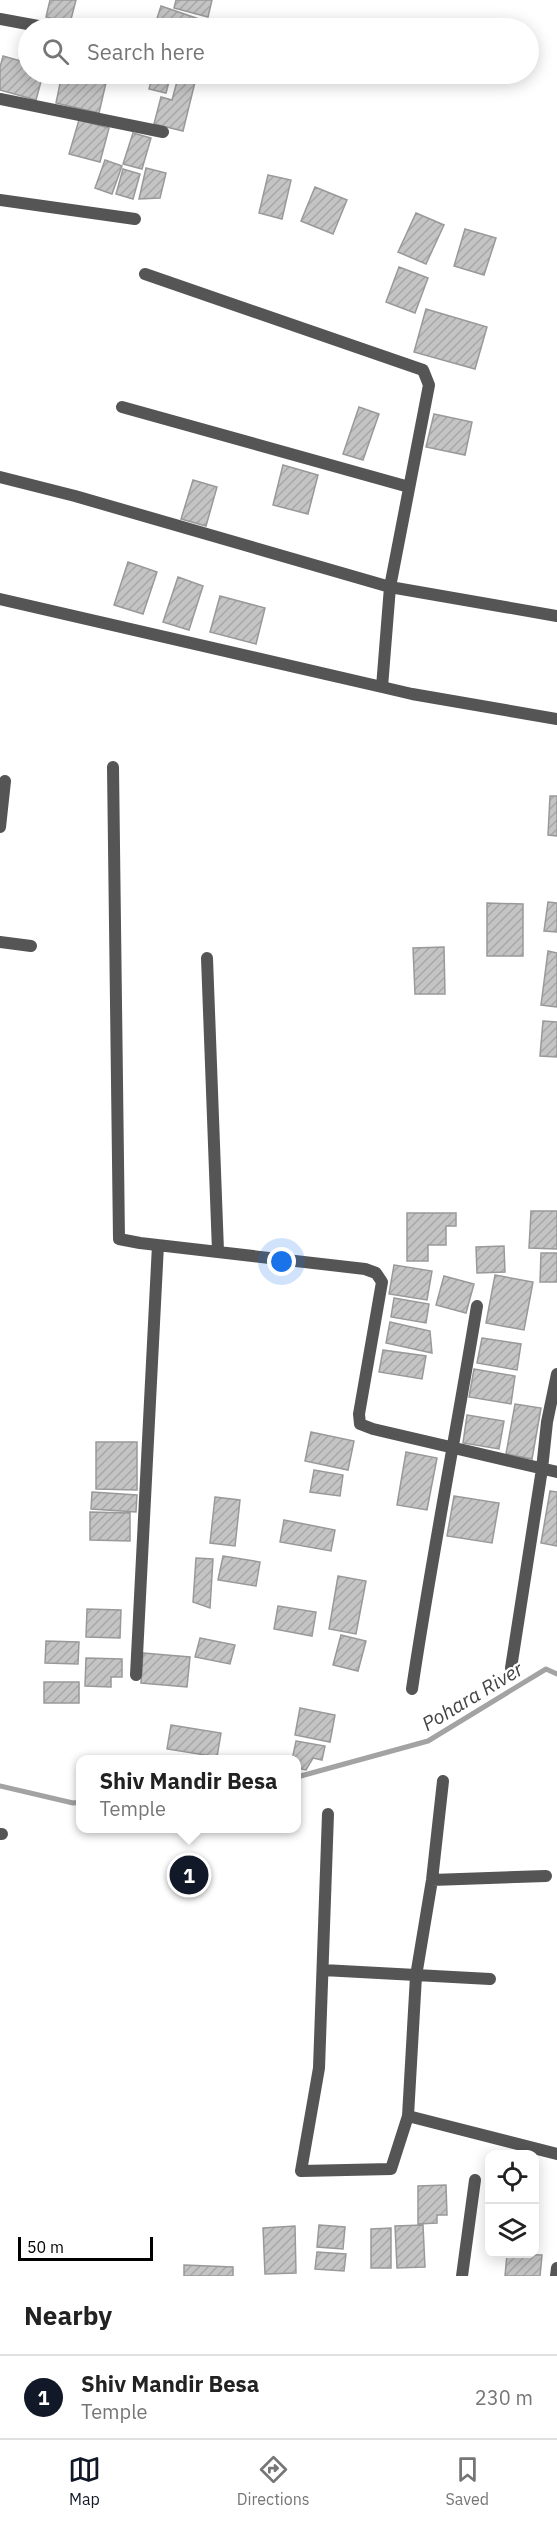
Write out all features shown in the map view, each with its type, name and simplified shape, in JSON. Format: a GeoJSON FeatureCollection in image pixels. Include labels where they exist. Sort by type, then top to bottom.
{"type":"FeatureCollection","features":[{"type":"Feature","properties":{"kind":"street"},"geometry":{"type":"LineString","coordinates":[[0,18],[18,22]]}},
{"type":"Feature","properties":{"kind":"street"},"geometry":{"type":"LineString","coordinates":[[0,99],[163,132]]}},
{"type":"Feature","properties":{"kind":"street"},"geometry":{"type":"LineString","coordinates":[[0,200],[135,219]]}},
{"type":"Feature","properties":{"kind":"street"},"geometry":{"type":"LineString","coordinates":[[145,274],[423,370],[429,385],[390,587],[382,687]]}},
{"type":"Feature","properties":{"kind":"street"},"geometry":{"type":"LineString","coordinates":[[122,407],[409,487]]}},
{"type":"Feature","properties":{"kind":"street"},"geometry":{"type":"LineString","coordinates":[[0,477],[75,496],[390,587],[557,616]]}},
{"type":"Feature","properties":{"kind":"street"},"geometry":{"type":"LineString","coordinates":[[0,599],[382,687],[557,719]]}},
{"type":"Feature","properties":{"kind":"street"},"geometry":{"type":"LineString","coordinates":[[113,767],[119,1239],[365,1269],[376,1273],[382,1282],[359,1414],[360,1424],[557,1472]]}},
{"type":"Feature","properties":{"kind":"street"},"geometry":{"type":"LineString","coordinates":[[0,827],[5,781]]}},
{"type":"Feature","properties":{"kind":"street"},"geometry":{"type":"LineString","coordinates":[[0,942],[32,946]]}},
{"type":"Feature","properties":{"kind":"street"},"geometry":{"type":"LineString","coordinates":[[207,958],[218,1251]]}},
{"type":"Feature","properties":{"kind":"street"},"geometry":{"type":"LineString","coordinates":[[136,1675],[158,1245]]}},
{"type":"Feature","properties":{"kind":"street"},"geometry":{"type":"LineString","coordinates":[[412,1689],[434,1548],[454,1448],[477,1306]]}},
{"type":"Feature","properties":{"kind":"street"},"geometry":{"type":"LineString","coordinates":[[511,1668],[547,1422],[557,1374]]}},
{"type":"Feature","properties":{"kind":"street"},"geometry":{"type":"LineString","coordinates":[[328,1814],[319,2067],[301,2171],[391,2169],[408,2116],[416,1976],[432,1880],[443,1781]]}},
{"type":"Feature","properties":{"kind":"street"},"geometry":{"type":"LineString","coordinates":[[432,1880],[546,1876]]}},
{"type":"Feature","properties":{"kind":"street"},"geometry":{"type":"LineString","coordinates":[[322,1970],[490,1979]]}},
{"type":"Feature","properties":{"kind":"street"},"geometry":{"type":"LineString","coordinates":[[408,2116],[557,2154]]}},
{"type":"Feature","properties":{"kind":"street"},"geometry":{"type":"LineString","coordinates":[[462,2276],[475,2180]]}},
{"type":"Feature","properties":{"kind":"street"},"geometry":{"type":"LineString","coordinates":[[556,2276],[557,2268]]}},
{"type":"Feature","properties":{"kind":"building"},"geometry":{"type":"Polygon","coordinates":[[[50,0],[76,0],[71,18],[46,17],[50,0]]]}},
{"type":"Feature","properties":{"kind":"building"},"geometry":{"type":"Polygon","coordinates":[[[176,0],[212,0],[208,17],[174,8],[176,0]]]}},
{"type":"Feature","properties":{"kind":"building"},"geometry":{"type":"Polygon","coordinates":[[[161,6],[196,18],[157,18],[161,6]]]}},
{"type":"Feature","properties":{"kind":"building"},"geometry":{"type":"Polygon","coordinates":[[[3,56],[18,60],[18,84],[40,84],[36,100],[0,90],[0,67],[3,56]]]}},
{"type":"Feature","properties":{"kind":"building"},"geometry":{"type":"Polygon","coordinates":[[[60,84],[106,84],[99,113],[56,103],[60,84]]]}},
{"type":"Feature","properties":{"kind":"building"},"geometry":{"type":"Polygon","coordinates":[[[150,84],[168,84],[166,93],[149,89],[150,84]]]}},
{"type":"Feature","properties":{"kind":"building"},"geometry":{"type":"Polygon","coordinates":[[[176,84],[195,84],[183,131],[154,124],[161,97],[172,100],[176,84]]]}},
{"type":"Feature","properties":{"kind":"building"},"geometry":{"type":"Polygon","coordinates":[[[79,120],[109,128],[100,162],[69,154],[79,120]]]}},
{"type":"Feature","properties":{"kind":"building"},"geometry":{"type":"Polygon","coordinates":[[[133,133],[151,138],[142,169],[123,164],[133,133]]]}},
{"type":"Feature","properties":{"kind":"building"},"geometry":{"type":"Polygon","coordinates":[[[105,160],[122,166],[112,194],[95,188],[105,160]]]}},
{"type":"Feature","properties":{"kind":"building"},"geometry":{"type":"Polygon","coordinates":[[[146,168],[166,173],[160,198],[139,199],[146,168]]]}},
{"type":"Feature","properties":{"kind":"building"},"geometry":{"type":"Polygon","coordinates":[[[123,169],[140,174],[133,199],[116,194],[123,169]]]}},
{"type":"Feature","properties":{"kind":"building"},"geometry":{"type":"Polygon","coordinates":[[[268,175],[291,180],[282,219],[259,213],[268,175]]]}},
{"type":"Feature","properties":{"kind":"building"},"geometry":{"type":"Polygon","coordinates":[[[315,187],[347,200],[333,234],[301,221],[315,187]]]}},
{"type":"Feature","properties":{"kind":"building"},"geometry":{"type":"Polygon","coordinates":[[[416,213],[444,225],[426,264],[398,252],[416,213]]]}},
{"type":"Feature","properties":{"kind":"building"},"geometry":{"type":"Polygon","coordinates":[[[465,229],[496,238],[484,275],[454,266],[465,229]]]}},
{"type":"Feature","properties":{"kind":"building"},"geometry":{"type":"Polygon","coordinates":[[[399,267],[428,278],[415,313],[386,302],[399,267]]]}},
{"type":"Feature","properties":{"kind":"building"},"geometry":{"type":"Polygon","coordinates":[[[426,309],[487,327],[475,369],[414,352],[426,309]]]}},
{"type":"Feature","properties":{"kind":"building"},"geometry":{"type":"Polygon","coordinates":[[[359,407],[379,414],[363,460],[343,454],[359,407]]]}},
{"type":"Feature","properties":{"kind":"building"},"geometry":{"type":"Polygon","coordinates":[[[434,414],[472,422],[465,455],[426,447],[434,414]]]}},
{"type":"Feature","properties":{"kind":"building"},"geometry":{"type":"Polygon","coordinates":[[[283,465],[318,475],[308,514],[273,505],[283,465]]]}},
{"type":"Feature","properties":{"kind":"building"},"geometry":{"type":"Polygon","coordinates":[[[193,480],[217,487],[206,526],[181,519],[193,480]]]}},
{"type":"Feature","properties":{"kind":"building"},"geometry":{"type":"Polygon","coordinates":[[[128,562],[157,572],[143,614],[114,605],[128,562]]]}},
{"type":"Feature","properties":{"kind":"building"},"geometry":{"type":"Polygon","coordinates":[[[178,577],[203,586],[189,630],[163,622],[178,577]]]}},
{"type":"Feature","properties":{"kind":"building"},"geometry":{"type":"Polygon","coordinates":[[[220,596],[265,608],[256,644],[210,632],[220,596]]]}},
{"type":"Feature","properties":{"kind":"building"},"geometry":{"type":"Polygon","coordinates":[[[550,796],[557,796],[557,836],[548,835],[550,796]]]}},
{"type":"Feature","properties":{"kind":"building"},"geometry":{"type":"Polygon","coordinates":[[[548,902],[557,903],[557,932],[544,931],[548,902]]]}},
{"type":"Feature","properties":{"kind":"building"},"geometry":{"type":"Polygon","coordinates":[[[487,903],[523,904],[523,956],[487,956],[487,903]]]}},
{"type":"Feature","properties":{"kind":"building"},"geometry":{"type":"Polygon","coordinates":[[[444,947],[445,994],[415,994],[413,948],[444,947]]]}},
{"type":"Feature","properties":{"kind":"building"},"geometry":{"type":"Polygon","coordinates":[[[548,951],[557,953],[557,1007],[541,1005],[548,951]]]}},
{"type":"Feature","properties":{"kind":"building"},"geometry":{"type":"Polygon","coordinates":[[[543,1021],[557,1022],[557,1057],[540,1056],[543,1021]]]}},
{"type":"Feature","properties":{"kind":"building"},"geometry":{"type":"Polygon","coordinates":[[[531,1211],[557,1211],[557,1249],[529,1248],[531,1211]]]}},
{"type":"Feature","properties":{"kind":"building"},"geometry":{"type":"Polygon","coordinates":[[[407,1213],[456,1213],[456,1226],[446,1226],[446,1245],[428,1245],[428,1261],[407,1261],[407,1213]]]}},
{"type":"Feature","properties":{"kind":"building"},"geometry":{"type":"Polygon","coordinates":[[[504,1246],[505,1272],[477,1273],[476,1247],[504,1246]]]}},
{"type":"Feature","properties":{"kind":"building"},"geometry":{"type":"Polygon","coordinates":[[[541,1253],[557,1253],[557,1282],[540,1282],[541,1253]]]}},
{"type":"Feature","properties":{"kind":"building"},"geometry":{"type":"Polygon","coordinates":[[[394,1265],[432,1271],[427,1300],[389,1294],[394,1265]]]}},
{"type":"Feature","properties":{"kind":"building"},"geometry":{"type":"Polygon","coordinates":[[[495,1275],[533,1282],[524,1330],[486,1323],[495,1275]]]}},
{"type":"Feature","properties":{"kind":"building"},"geometry":{"type":"Polygon","coordinates":[[[444,1276],[474,1284],[466,1313],[436,1305],[444,1276]]]}},
{"type":"Feature","properties":{"kind":"building"},"geometry":{"type":"Polygon","coordinates":[[[394,1298],[429,1304],[426,1323],[391,1317],[394,1298]]]}},
{"type":"Feature","properties":{"kind":"building"},"geometry":{"type":"Polygon","coordinates":[[[390,1322],[430,1331],[432,1353],[386,1343],[390,1322]]]}},
{"type":"Feature","properties":{"kind":"building"},"geometry":{"type":"Polygon","coordinates":[[[482,1338],[521,1344],[517,1370],[477,1363],[482,1338]]]}},
{"type":"Feature","properties":{"kind":"building"},"geometry":{"type":"Polygon","coordinates":[[[383,1350],[426,1356],[422,1379],[379,1372],[383,1350]]]}},
{"type":"Feature","properties":{"kind":"building"},"geometry":{"type":"Polygon","coordinates":[[[474,1369],[515,1376],[511,1404],[469,1397],[474,1369]]]}},
{"type":"Feature","properties":{"kind":"building"},"geometry":{"type":"Polygon","coordinates":[[[515,1404],[541,1408],[532,1459],[506,1454],[515,1404]]]}},
{"type":"Feature","properties":{"kind":"building"},"geometry":{"type":"Polygon","coordinates":[[[467,1415],[504,1421],[499,1449],[463,1443],[467,1415]]]}},
{"type":"Feature","properties":{"kind":"building"},"geometry":{"type":"Polygon","coordinates":[[[311,1432],[354,1441],[348,1470],[305,1461],[311,1432]]]}},
{"type":"Feature","properties":{"kind":"building"},"geometry":{"type":"Polygon","coordinates":[[[96,1442],[137,1442],[137,1490],[96,1489],[96,1442]]]}},
{"type":"Feature","properties":{"kind":"building"},"geometry":{"type":"Polygon","coordinates":[[[406,1452],[437,1458],[427,1510],[397,1505],[406,1452]]]}},
{"type":"Feature","properties":{"kind":"building"},"geometry":{"type":"Polygon","coordinates":[[[314,1470],[343,1475],[340,1496],[310,1492],[314,1470]]]}},
{"type":"Feature","properties":{"kind":"building"},"geometry":{"type":"Polygon","coordinates":[[[550,1491],[557,1492],[557,1546],[541,1543],[550,1491]]]}},
{"type":"Feature","properties":{"kind":"building"},"geometry":{"type":"Polygon","coordinates":[[[92,1492],[137,1495],[136,1512],[91,1509],[92,1492]]]}},
{"type":"Feature","properties":{"kind":"building"},"geometry":{"type":"Polygon","coordinates":[[[454,1496],[499,1503],[492,1543],[447,1536],[454,1496]]]}},
{"type":"Feature","properties":{"kind":"building"},"geometry":{"type":"Polygon","coordinates":[[[215,1497],[240,1500],[235,1546],[210,1543],[215,1497]]]}},
{"type":"Feature","properties":{"kind":"building"},"geometry":{"type":"Polygon","coordinates":[[[90,1512],[130,1513],[130,1541],[90,1540],[90,1512]]]}},
{"type":"Feature","properties":{"kind":"building"},"geometry":{"type":"Polygon","coordinates":[[[284,1520],[335,1530],[331,1551],[280,1542],[284,1520]]]}},
{"type":"Feature","properties":{"kind":"building"},"geometry":{"type":"Polygon","coordinates":[[[223,1556],[260,1562],[256,1586],[218,1580],[223,1556]]]}},
{"type":"Feature","properties":{"kind":"building"},"geometry":{"type":"Polygon","coordinates":[[[196,1558],[213,1559],[210,1608],[193,1602],[196,1558]]]}},
{"type":"Feature","properties":{"kind":"building"},"geometry":{"type":"Polygon","coordinates":[[[338,1576],[366,1581],[356,1634],[329,1629],[338,1576]]]}},
{"type":"Feature","properties":{"kind":"building"},"geometry":{"type":"Polygon","coordinates":[[[278,1606],[316,1612],[312,1636],[274,1629],[278,1606]]]}},
{"type":"Feature","properties":{"kind":"building"},"geometry":{"type":"Polygon","coordinates":[[[87,1609],[121,1610],[120,1638],[86,1637],[87,1609]]]}},
{"type":"Feature","properties":{"kind":"building"},"geometry":{"type":"Polygon","coordinates":[[[341,1635],[366,1641],[358,1671],[333,1665],[341,1635]]]}},
{"type":"Feature","properties":{"kind":"building"},"geometry":{"type":"Polygon","coordinates":[[[200,1638],[235,1645],[230,1664],[195,1657],[200,1638]]]}},
{"type":"Feature","properties":{"kind":"building"},"geometry":{"type":"Polygon","coordinates":[[[46,1641],[79,1642],[78,1664],[45,1663],[46,1641]]]}},
{"type":"Feature","properties":{"kind":"building"},"geometry":{"type":"Polygon","coordinates":[[[143,1653],[190,1657],[187,1687],[141,1683],[143,1653]]]}},
{"type":"Feature","properties":{"kind":"building"},"geometry":{"type":"Polygon","coordinates":[[[86,1658],[122,1659],[122,1677],[111,1677],[111,1687],[85,1686],[86,1658]]]}},
{"type":"Feature","properties":{"kind":"building"},"geometry":{"type":"Polygon","coordinates":[[[44,1682],[79,1682],[79,1703],[44,1703],[44,1682]]]}},
{"type":"Feature","properties":{"kind":"building"},"geometry":{"type":"Polygon","coordinates":[[[300,1708],[335,1715],[330,1742],[295,1735],[300,1708]]]}},
{"type":"Feature","properties":{"kind":"building"},"geometry":{"type":"Polygon","coordinates":[[[171,1725],[221,1733],[217,1755],[167,1749],[171,1725]]]}},
{"type":"Feature","properties":{"kind":"building"},"geometry":{"type":"Polygon","coordinates":[[[296,1741],[325,1746],[322,1760],[313,1758],[306,1770],[301,1769],[301,1755],[293,1755],[296,1741]]]}},
{"type":"Feature","properties":{"kind":"building"},"geometry":{"type":"Polygon","coordinates":[[[446,2185],[447,2215],[437,2215],[437,2223],[418,2224],[418,2186],[446,2185]]]}},
{"type":"Feature","properties":{"kind":"building"},"geometry":{"type":"Polygon","coordinates":[[[319,2225],[345,2227],[343,2249],[317,2247],[319,2225]]]}},
{"type":"Feature","properties":{"kind":"building"},"geometry":{"type":"Polygon","coordinates":[[[423,2225],[425,2267],[397,2268],[395,2226],[423,2225]]]}},
{"type":"Feature","properties":{"kind":"building"},"geometry":{"type":"Polygon","coordinates":[[[295,2226],[296,2273],[265,2274],[263,2228],[295,2226]]]}},
{"type":"Feature","properties":{"kind":"building"},"geometry":{"type":"Polygon","coordinates":[[[391,2228],[391,2268],[371,2268],[371,2229],[391,2228]]]}},
{"type":"Feature","properties":{"kind":"building"},"geometry":{"type":"Polygon","coordinates":[[[317,2252],[346,2254],[344,2271],[315,2269],[317,2252]]]}},
{"type":"Feature","properties":{"kind":"building"},"geometry":{"type":"Polygon","coordinates":[[[539,2255],[542,2255],[540,2276],[505,2276],[507,2258],[539,2258],[539,2255]]]}},
{"type":"Feature","properties":{"kind":"building"},"geometry":{"type":"Polygon","coordinates":[[[184,2265],[233,2267],[233,2276],[184,2276],[184,2265]]]}},
{"type":"Feature","properties":{"kind":"waterway","name":"Pohara River"},"geometry":{"type":"LineString","coordinates":[[301,1776],[428,1741],[546,1669],[557,1674]]}},
{"type":"Feature","properties":{"kind":"waterway","name":"Pohara River"},"geometry":{"type":"LineString","coordinates":[[0,1786],[76,1803]]}},
{"type":"Feature","properties":{"kind":"place","name":"Shiv Mandir Besa"},"geometry":{"type":"Point","coordinates":[189,1875]}}]}
